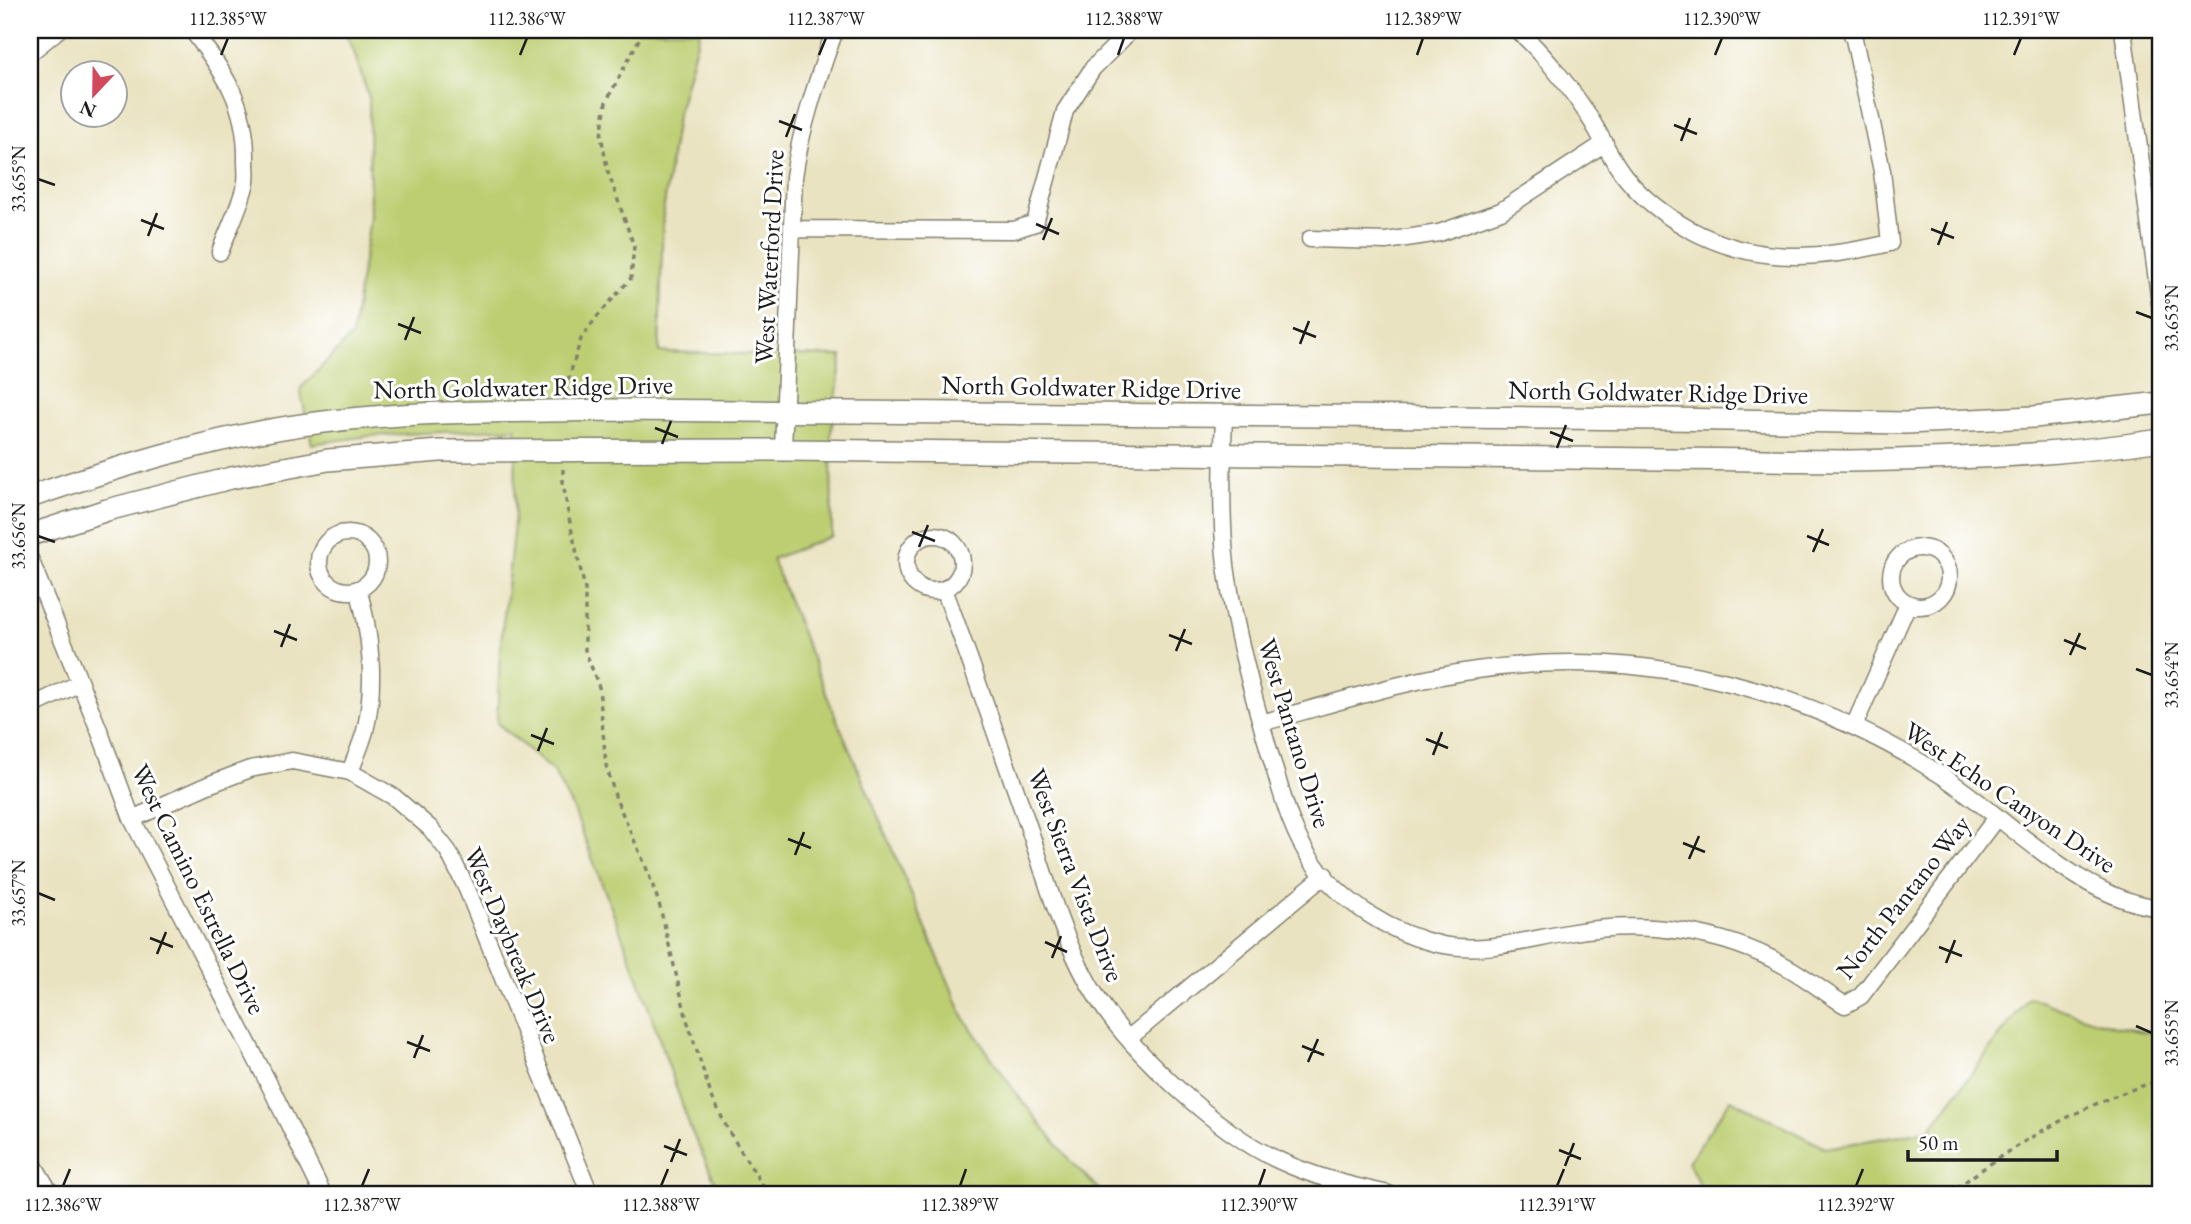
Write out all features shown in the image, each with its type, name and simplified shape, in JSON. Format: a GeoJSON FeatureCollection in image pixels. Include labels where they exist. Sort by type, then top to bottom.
{"type":"FeatureCollection","features":[{"type":"Feature","properties":{"kind":"street"},"geometry":{"type":"LineString","coordinates":[[30,52],[58,30]]}},
{"type":"Feature","properties":{"kind":"street"},"geometry":{"type":"LineString","coordinates":[[192,30],[216,61],[233,90],[243,116],[246,181],[220,252]]}},
{"type":"Feature","properties":{"kind":"street","name":"West Waterford Drive"},"geometry":{"type":"LineString","coordinates":[[783,450],[794,177],[798,148],[814,90],[835,30]]}},
{"type":"Feature","properties":{"kind":"street"},"geometry":{"type":"LineString","coordinates":[[792,229],[1014,230],[1035,223],[1065,111],[1093,68],[1131,30]]}},
{"type":"Feature","properties":{"kind":"street"},"geometry":{"type":"LineString","coordinates":[[1517,30],[1534,44],[1589,117],[1626,179],[1665,215],[1711,241],[1749,253],[1784,257],[1847,253],[1890,243],[1882,171],[1850,30]]}},
{"type":"Feature","properties":{"kind":"street"},"geometry":{"type":"LineString","coordinates":[[2123,30],[2155,218],[2161,310]]}},
{"type":"Feature","properties":{"kind":"street"},"geometry":{"type":"LineString","coordinates":[[1310,239],[1386,241],[1439,233],[1501,211],[1605,143]]}},
{"type":"Feature","properties":{"kind":"street","name":"North Goldwater Ridge Drive"},"geometry":{"type":"LineString","coordinates":[[30,497],[172,451],[322,422],[438,413],[611,410],[1666,419],[1906,424],[2034,417],[2161,403]]}},
{"type":"Feature","properties":{"kind":"street","name":"West Pantano Drive"},"geometry":{"type":"LineString","coordinates":[[1224,416],[1222,454],[1227,577],[1261,723],[1286,807],[1303,845],[1313,863],[1356,905],[1389,926],[1413,937],[1444,946],[1477,948],[1569,932],[1636,926],[1701,934],[1749,950],[1787,967],[1844,1005]]}},
{"type":"Feature","properties":{"kind":"street"},"geometry":{"type":"LineString","coordinates":[[30,535],[182,489],[328,460],[440,451],[783,450],[1849,461],[2056,453],[2161,440]]}},
{"type":"Feature","properties":{"kind":"street","name":"West Camino Estrella Drive"},"geometry":{"type":"LineString","coordinates":[[30,559],[132,819],[323,1194]]}},
{"type":"Feature","properties":{"kind":"street"},"geometry":{"type":"LineString","coordinates":[[350,772],[365,731],[371,692],[367,633],[358,589]]}},
{"type":"Feature","properties":{"kind":"street","name":"West Sierra Vista Drive"},"geometry":{"type":"LineString","coordinates":[[944,589],[1049,888],[1076,956],[1098,999],[1129,1038],[1198,1106],[1235,1135],[1277,1160],[1323,1178],[1389,1194]]}},
{"type":"Feature","properties":{"kind":"street"},"geometry":{"type":"LineString","coordinates":[[1854,726],[1908,604]]}},
{"type":"Feature","properties":{"kind":"street","name":"West Echo Canyon Drive"},"geometry":{"type":"LineString","coordinates":[[1261,723],[1422,680],[1476,670],[1532,664],[1590,663],[1656,667],[1704,675],[1752,687],[1854,726],[1942,776],[2068,869],[2094,885],[2116,895],[2161,908]]}},
{"type":"Feature","properties":{"kind":"street"},"geometry":{"type":"LineString","coordinates":[[30,707],[80,683]]}},
{"type":"Feature","properties":{"kind":"street","name":"West Daybreak Drive"},"geometry":{"type":"LineString","coordinates":[[132,819],[250,769],[292,761],[350,772],[394,797],[430,828],[448,851],[467,889],[590,1194]]}},
{"type":"Feature","properties":{"kind":"street","name":"North Pantano Way"},"geometry":{"type":"LineString","coordinates":[[1844,1005],[1861,996],[1997,817]]}},
{"type":"Feature","properties":{"kind":"street"},"geometry":{"type":"LineString","coordinates":[[1129,1038],[1325,875]]}},
{"type":"Feature","properties":{"kind":"street"},"geometry":{"type":"LineString","coordinates":[[30,1158],[51,1194]]}},
{"type":"Feature","properties":{"kind":"path"},"geometry":{"type":"LineString","coordinates":[[565,397],[565,387],[580,339],[631,278],[634,246],[608,172],[601,136],[606,102],[645,30]]}},
{"type":"Feature","properties":{"kind":"path"},"geometry":{"type":"LineString","coordinates":[[563,464],[563,483],[570,523],[585,589],[585,650],[599,687],[606,765],[616,799],[659,903],[687,1020],[711,1096],[728,1130],[768,1194]]}},
{"type":"Feature","properties":{"kind":"path"},"geometry":{"type":"LineString","coordinates":[[1949,1194],[1989,1164],[2054,1124],[2122,1092],[2161,1080]]}},
{"type":"Feature","properties":{"kind":"green space"},"geometry":{"type":"Polygon","coordinates":[[[344,30],[700,30],[677,116],[663,213],[659,352],[842,356],[831,433],[832,536],[772,559],[963,1016],[1013,1089],[1067,1157],[1103,1194],[721,1194],[691,1130],[639,980],[574,811],[553,771],[497,723],[500,652],[515,514],[516,428],[369,436],[312,444],[300,389],[352,335],[370,218],[369,98],[344,30]]]}},
{"type":"Feature","properties":{"kind":"green space"},"geometry":{"type":"Polygon","coordinates":[[[2029,997],[2111,1025],[2161,1033],[2161,1194],[1704,1194],[1688,1162],[1731,1099],[1825,1148],[1929,1130],[2029,997]]]}}]}
